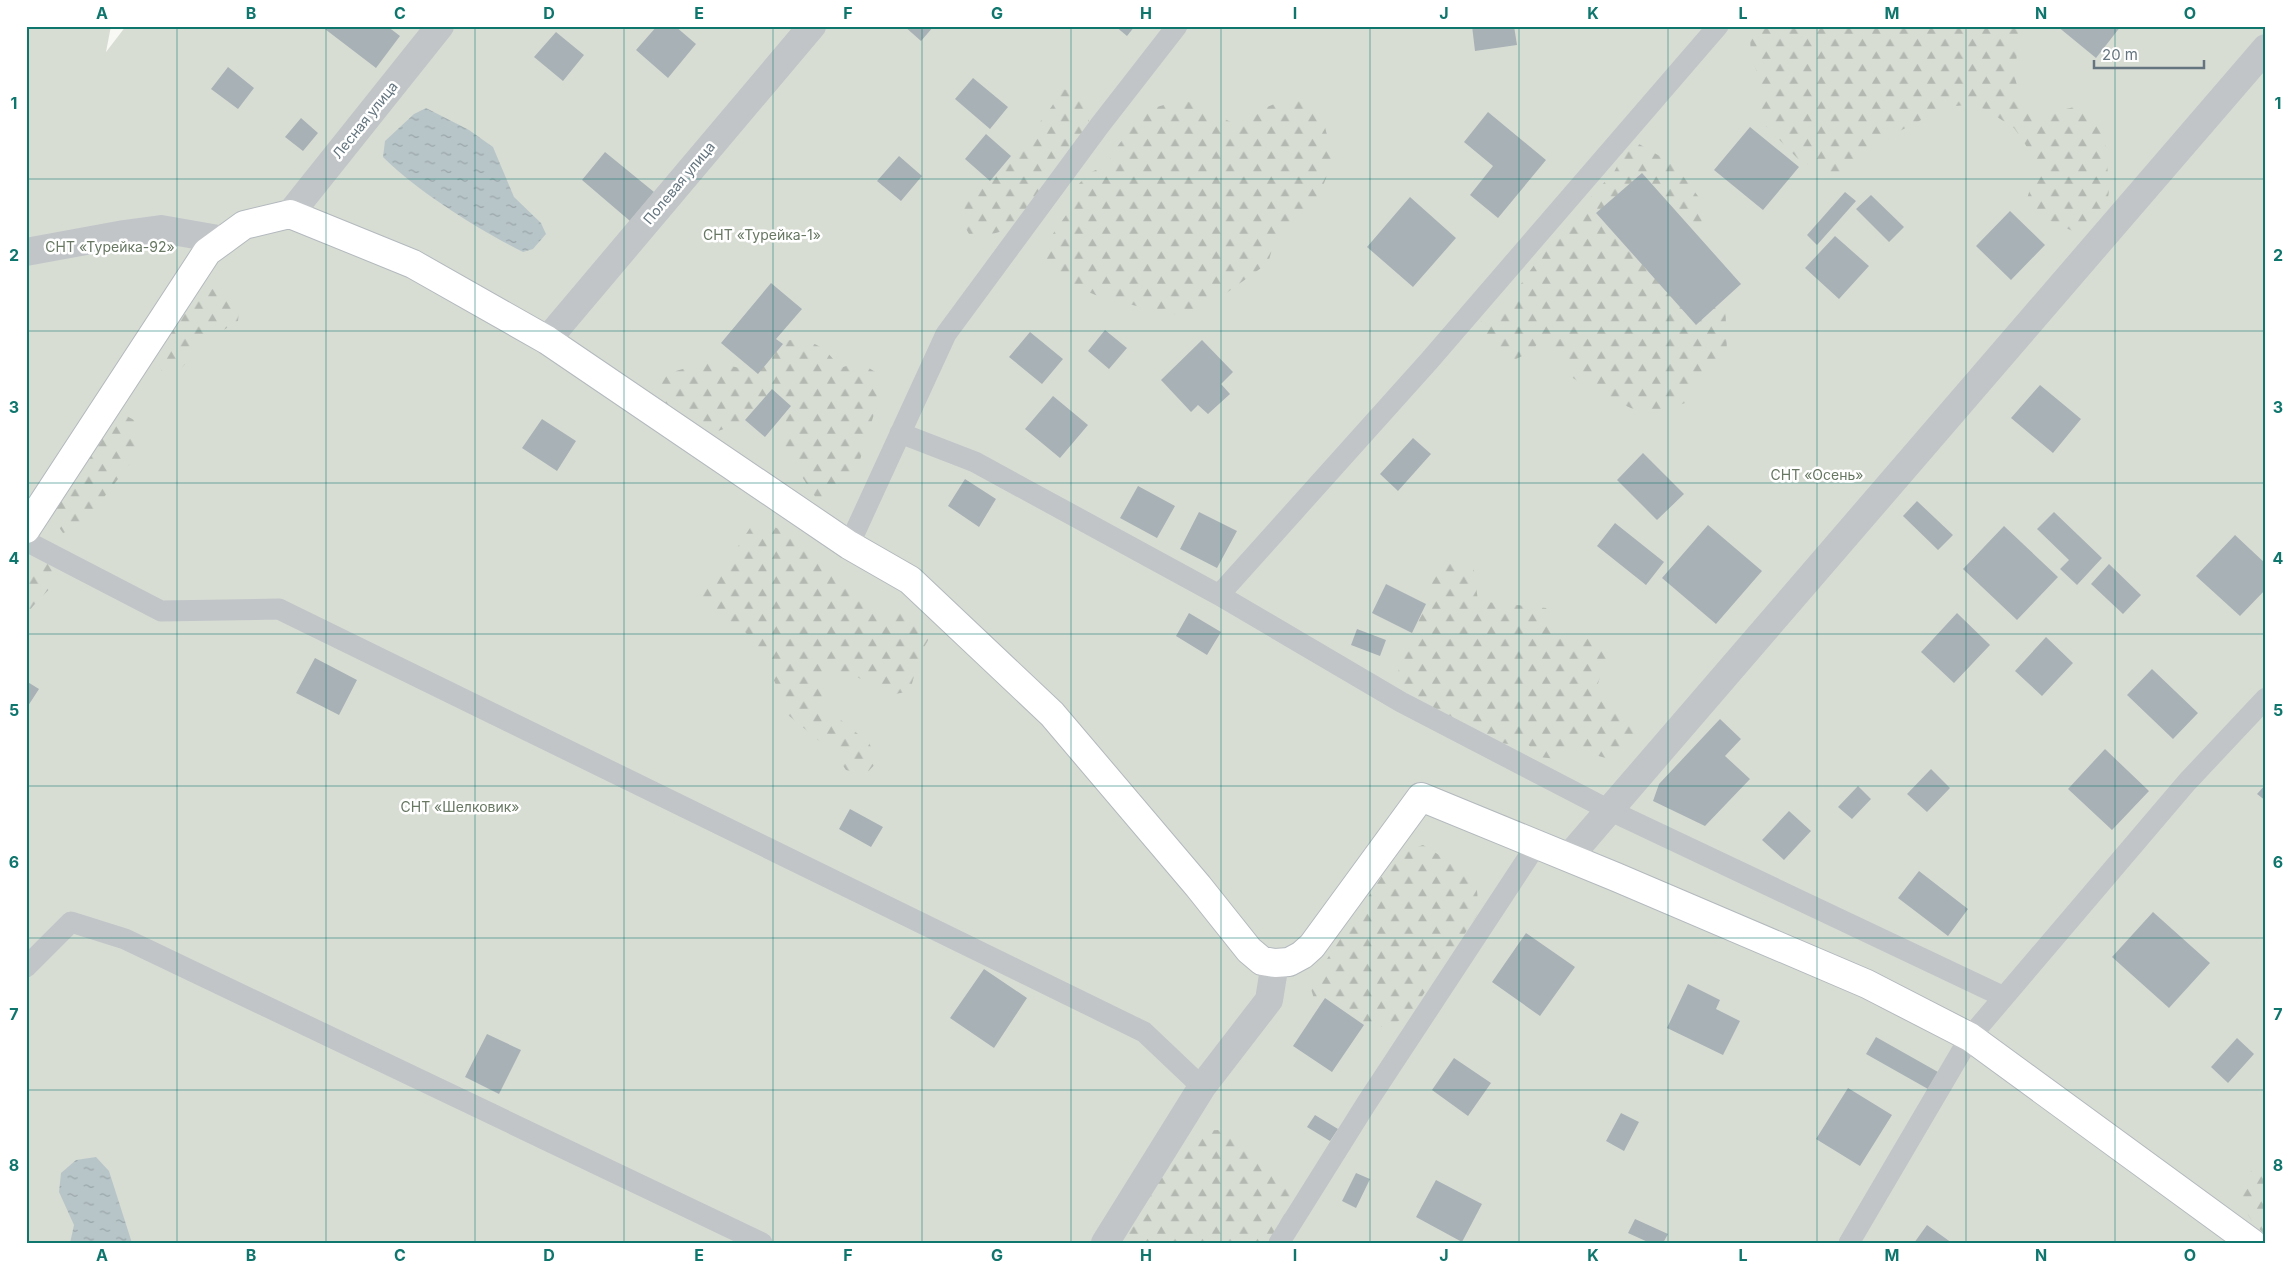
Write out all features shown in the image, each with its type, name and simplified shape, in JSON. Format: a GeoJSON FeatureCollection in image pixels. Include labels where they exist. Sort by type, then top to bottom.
{"type":"FeatureCollection","features":[{"type":"Feature","properties":{"kind":"street","name":"Лесная улица"},"geometry":{"type":"LineString","coordinates":[[290,214],[440,26]]}},
{"type":"Feature","properties":{"kind":"street","name":"Полевая улица"},"geometry":{"type":"LineString","coordinates":[[546,340],[812,26]]}},
{"type":"Feature","properties":{"kind":"street"},"geometry":{"type":"LineString","coordinates":[[1569,857],[2266,48]]}},
{"type":"Feature","properties":{"kind":"street"},"geometry":{"type":"LineString","coordinates":[[26,529],[207,252],[244,225],[290,214],[413,264],[546,340],[849,545],[910,580],[1052,714],[1250,950],[1262,961],[1275,964],[1289,962],[1302,955],[1312,946],[1421,798],[1569,857],[1867,984],[1970,1037],[2252,1243]]}},
{"type":"Feature","properties":{"kind":"street"},"geometry":{"type":"LineString","coordinates":[[26,252],[124,234],[161,230],[224,240]]}},
{"type":"Feature","properties":{"kind":"street"},"geometry":{"type":"LineString","coordinates":[[1105,1243],[1202,1088],[1269,1000],[1275,964]]}},
{"type":"Feature","properties":{"kind":"lane"},"geometry":{"type":"LineString","coordinates":[[849,545],[946,334],[1100,125],[1177,26]]}},
{"type":"Feature","properties":{"kind":"lane"},"geometry":{"type":"LineString","coordinates":[[1220,595],[1435,354],[1718,26]]}},
{"type":"Feature","properties":{"kind":"lane"},"geometry":{"type":"LineString","coordinates":[[900,432],[975,462],[1220,595],[1401,702],[1609,810],[2004,997]]}},
{"type":"Feature","properties":{"kind":"lane"},"geometry":{"type":"LineString","coordinates":[[26,541],[161,611],[279,609],[1144,1032],[1202,1088]]}},
{"type":"Feature","properties":{"kind":"lane"},"geometry":{"type":"LineString","coordinates":[[1849,1243],[1970,1037],[2187,782],[2266,698]]}},
{"type":"Feature","properties":{"kind":"lane"},"geometry":{"type":"LineString","coordinates":[[1279,1243],[1366,1104],[1536,844]]}},
{"type":"Feature","properties":{"kind":"lane"},"geometry":{"type":"LineString","coordinates":[[26,967],[70,922],[125,939],[762,1243]]}},
{"type":"Feature","properties":{"kind":"green space"},"geometry":{"type":"Polygon","coordinates":[[[26,26],[111,26],[106,52],[126,26],[2266,26],[2266,1243],[26,1243],[26,26]]]}},
{"type":"Feature","properties":{"kind":"green space"},"geometry":{"type":"Polygon","coordinates":[[[1760,26],[2019,26],[2015,78],[2020,96],[2034,109],[2058,111],[2078,106],[2096,114],[2105,132],[2109,191],[2106,211],[2095,227],[2077,233],[2037,215],[2027,199],[2033,179],[2035,160],[2025,144],[2014,128],[1985,109],[1966,105],[1946,107],[1896,133],[1853,172],[1836,178],[1799,160],[1765,125],[1758,109],[1761,92],[1758,74],[1751,58],[1750,37],[1760,26]]]}},
{"type":"Feature","properties":{"kind":"green space"},"geometry":{"type":"Polygon","coordinates":[[[1062,89],[1082,92],[1089,114],[1088,129],[1084,136],[1038,196],[1009,227],[984,235],[969,234],[960,218],[967,202],[1015,155],[1052,106],[1062,89]]]}},
{"type":"Feature","properties":{"kind":"green space"},"geometry":{"type":"Polygon","coordinates":[[[1183,99],[1233,123],[1252,118],[1267,107],[1284,100],[1304,101],[1321,111],[1333,159],[1313,213],[1279,226],[1268,263],[1221,297],[1189,311],[1171,315],[1098,296],[1081,289],[1050,267],[1041,251],[1071,208],[1076,187],[1089,173],[1107,165],[1117,147],[1144,111],[1183,99]]]}},
{"type":"Feature","properties":{"kind":"green space"},"geometry":{"type":"Polygon","coordinates":[[[1639,144],[1675,165],[1706,207],[1698,245],[1725,298],[1727,353],[1696,379],[1685,403],[1649,416],[1590,390],[1573,378],[1542,338],[1531,352],[1514,360],[1496,355],[1481,342],[1479,323],[1511,298],[1556,234],[1614,172],[1623,155],[1639,144]]]}},
{"type":"Feature","properties":{"kind":"green space"},"geometry":{"type":"Polygon","coordinates":[[[227,286],[240,302],[238,321],[203,343],[181,369],[163,374],[153,349],[191,298],[208,290],[227,286]]]}},
{"type":"Feature","properties":{"kind":"green space"},"geometry":{"type":"Polygon","coordinates":[[[790,340],[813,343],[819,346],[829,354],[840,368],[859,362],[877,373],[881,391],[853,483],[835,495],[816,498],[789,457],[783,440],[786,419],[770,413],[718,431],[676,416],[660,406],[656,387],[669,373],[710,361],[748,370],[767,366],[771,347],[790,340]]]}},
{"type":"Feature","properties":{"kind":"green space"},"geometry":{"type":"Polygon","coordinates":[[[116,410],[134,420],[139,438],[135,457],[81,527],[63,533],[53,519],[60,497],[116,410]]]}},
{"type":"Feature","properties":{"kind":"green space"},"geometry":{"type":"Polygon","coordinates":[[[769,524],[809,545],[862,591],[868,609],[900,610],[920,620],[930,637],[920,654],[910,691],[891,695],[857,677],[829,668],[823,687],[825,707],[869,743],[878,761],[865,775],[846,770],[835,754],[788,715],[765,658],[756,643],[743,630],[699,600],[699,580],[729,560],[750,528],[769,524]]]}},
{"type":"Feature","properties":{"kind":"green space"},"geometry":{"type":"Polygon","coordinates":[[[39,561],[53,561],[59,579],[26,616],[26,566],[39,561]]]}},
{"type":"Feature","properties":{"kind":"green space"},"geometry":{"type":"Polygon","coordinates":[[[1436,562],[1473,563],[1478,601],[1546,608],[1556,625],[1570,637],[1593,637],[1603,643],[1608,648],[1615,663],[1601,674],[1595,693],[1608,709],[1627,717],[1637,733],[1629,751],[1613,760],[1573,749],[1557,759],[1539,757],[1526,742],[1508,744],[1472,739],[1403,691],[1396,683],[1400,663],[1426,604],[1436,562]]]}},
{"type":"Feature","properties":{"kind":"green space"},"geometry":{"type":"Polygon","coordinates":[[[1423,845],[1470,874],[1477,891],[1479,911],[1468,929],[1410,1014],[1394,1024],[1376,1028],[1317,1008],[1311,989],[1319,971],[1390,864],[1405,851],[1423,845]]]}},
{"type":"Feature","properties":{"kind":"green space"},"geometry":{"type":"Polygon","coordinates":[[[1218,1130],[1291,1180],[1299,1196],[1271,1243],[1119,1243],[1182,1141],[1199,1131],[1218,1130]]]}},
{"type":"Feature","properties":{"kind":"green space"},"geometry":{"type":"Polygon","coordinates":[[[2266,1164],[2266,1235],[2253,1223],[2246,1210],[2240,1178],[2266,1164]]]}},
{"type":"Feature","properties":{"kind":"water"},"geometry":{"type":"Polygon","coordinates":[[[426,108],[469,130],[493,147],[514,197],[541,223],[546,234],[533,249],[523,252],[469,222],[413,184],[383,157],[385,141],[414,114],[426,108]]]}},
{"type":"Feature","properties":{"kind":"water"},"geometry":{"type":"Polygon","coordinates":[[[96,1157],[109,1171],[132,1243],[70,1243],[74,1225],[59,1192],[61,1173],[76,1160],[96,1157]]]}},
{"type":"Feature","properties":{"kind":"building"},"geometry":{"type":"Polygon","coordinates":[[[321,26],[387,26],[400,36],[376,68],[321,26]]]}},
{"type":"Feature","properties":{"kind":"building"},"geometry":{"type":"Polygon","coordinates":[[[657,26],[675,26],[696,44],[668,78],[636,50],[657,26]]]}},
{"type":"Feature","properties":{"kind":"building"},"geometry":{"type":"Polygon","coordinates":[[[904,26],[934,26],[921,41],[904,26]]]}},
{"type":"Feature","properties":{"kind":"building"},"geometry":{"type":"Polygon","coordinates":[[[1115,26],[1135,26],[1127,36],[1115,26]]]}},
{"type":"Feature","properties":{"kind":"building"},"geometry":{"type":"Polygon","coordinates":[[[1472,26],[1514,26],[1517,45],[1475,51],[1472,26]]]}},
{"type":"Feature","properties":{"kind":"building"},"geometry":{"type":"Polygon","coordinates":[[[2057,26],[2121,26],[2096,58],[2057,26]]]}},
{"type":"Feature","properties":{"kind":"building"},"geometry":{"type":"Polygon","coordinates":[[[556,32],[584,55],[563,81],[534,57],[556,32]]]}},
{"type":"Feature","properties":{"kind":"building"},"geometry":{"type":"Polygon","coordinates":[[[228,67],[254,88],[238,109],[211,89],[228,67]]]}},
{"type":"Feature","properties":{"kind":"building"},"geometry":{"type":"Polygon","coordinates":[[[973,78],[1008,107],[990,129],[955,99],[973,78]]]}},
{"type":"Feature","properties":{"kind":"building"},"geometry":{"type":"Polygon","coordinates":[[[1488,112],[1546,160],[1498,218],[1470,195],[1493,166],[1464,142],[1488,112]]]}},
{"type":"Feature","properties":{"kind":"building"},"geometry":{"type":"Polygon","coordinates":[[[301,118],[318,133],[303,151],[285,137],[301,118]]]}},
{"type":"Feature","properties":{"kind":"building"},"geometry":{"type":"Polygon","coordinates":[[[1750,127],[1799,167],[1763,210],[1714,170],[1750,127]]]}},
{"type":"Feature","properties":{"kind":"building"},"geometry":{"type":"Polygon","coordinates":[[[986,134],[1011,156],[990,181],[965,159],[986,134]]]}},
{"type":"Feature","properties":{"kind":"building"},"geometry":{"type":"Polygon","coordinates":[[[605,152],[654,192],[630,221],[582,180],[605,152]]]}},
{"type":"Feature","properties":{"kind":"building"},"geometry":{"type":"Polygon","coordinates":[[[899,156],[922,176],[901,201],[877,181],[899,156]]]}},
{"type":"Feature","properties":{"kind":"building"},"geometry":{"type":"Polygon","coordinates":[[[1642,173],[1741,284],[1696,325],[1596,213],[1642,173]]]}},
{"type":"Feature","properties":{"kind":"building"},"geometry":{"type":"Polygon","coordinates":[[[1845,192],[1856,201],[1817,245],[1807,235],[1845,192]]]}},
{"type":"Feature","properties":{"kind":"building"},"geometry":{"type":"Polygon","coordinates":[[[1871,195],[1904,227],[1889,242],[1856,209],[1871,195]]]}},
{"type":"Feature","properties":{"kind":"building"},"geometry":{"type":"Polygon","coordinates":[[[1410,197],[1456,238],[1413,287],[1367,247],[1410,197]]]}},
{"type":"Feature","properties":{"kind":"building"},"geometry":{"type":"Polygon","coordinates":[[[2010,211],[2045,245],[2011,280],[1976,246],[2010,211]]]}},
{"type":"Feature","properties":{"kind":"building"},"geometry":{"type":"Polygon","coordinates":[[[1835,236],[1869,266],[1839,299],[1805,268],[1835,236]]]}},
{"type":"Feature","properties":{"kind":"building"},"geometry":{"type":"Polygon","coordinates":[[[771,283],[802,309],[776,339],[783,344],[758,374],[721,343],[771,283]]]}},
{"type":"Feature","properties":{"kind":"building"},"geometry":{"type":"Polygon","coordinates":[[[1105,330],[1127,348],[1109,369],[1088,351],[1105,330]]]}},
{"type":"Feature","properties":{"kind":"building"},"geometry":{"type":"Polygon","coordinates":[[[1030,332],[1063,359],[1042,384],[1009,357],[1030,332]]]}},
{"type":"Feature","properties":{"kind":"building"},"geometry":{"type":"Polygon","coordinates":[[[1202,340],[1233,372],[1221,384],[1230,394],[1208,414],[1198,405],[1191,412],[1161,380],[1202,340]]]}},
{"type":"Feature","properties":{"kind":"building"},"geometry":{"type":"Polygon","coordinates":[[[2040,385],[2081,419],[2053,453],[2011,418],[2040,385]]]}},
{"type":"Feature","properties":{"kind":"building"},"geometry":{"type":"Polygon","coordinates":[[[772,389],[791,406],[765,437],[745,420],[772,389]]]}},
{"type":"Feature","properties":{"kind":"building"},"geometry":{"type":"Polygon","coordinates":[[[1053,396],[1088,425],[1060,458],[1025,429],[1053,396]]]}},
{"type":"Feature","properties":{"kind":"building"},"geometry":{"type":"Polygon","coordinates":[[[542,419],[576,441],[557,471],[522,448],[542,419]]]}},
{"type":"Feature","properties":{"kind":"building"},"geometry":{"type":"Polygon","coordinates":[[[1413,438],[1431,454],[1398,491],[1380,474],[1413,438]]]}},
{"type":"Feature","properties":{"kind":"building"},"geometry":{"type":"Polygon","coordinates":[[[1643,453],[1684,494],[1657,520],[1617,480],[1643,453]]]}},
{"type":"Feature","properties":{"kind":"building"},"geometry":{"type":"Polygon","coordinates":[[[965,479],[996,499],[979,527],[948,506],[965,479]]]}},
{"type":"Feature","properties":{"kind":"building"},"geometry":{"type":"Polygon","coordinates":[[[1138,486],[1175,506],[1157,538],[1120,518],[1138,486]]]}},
{"type":"Feature","properties":{"kind":"building"},"geometry":{"type":"Polygon","coordinates":[[[1917,501],[1953,535],[1938,550],[1903,516],[1917,501]]]}},
{"type":"Feature","properties":{"kind":"building"},"geometry":{"type":"Polygon","coordinates":[[[1199,512],[1237,531],[1217,568],[1180,549],[1199,512]]]}},
{"type":"Feature","properties":{"kind":"building"},"geometry":{"type":"Polygon","coordinates":[[[2054,512],[2102,558],[2077,585],[2060,569],[2069,560],[2037,529],[2054,512]]]}},
{"type":"Feature","properties":{"kind":"building"},"geometry":{"type":"Polygon","coordinates":[[[1615,523],[1664,562],[1646,585],[1597,546],[1615,523]]]}},
{"type":"Feature","properties":{"kind":"building"},"geometry":{"type":"Polygon","coordinates":[[[1708,525],[1762,571],[1716,624],[1662,578],[1708,525]]]}},
{"type":"Feature","properties":{"kind":"building"},"geometry":{"type":"Polygon","coordinates":[[[2004,526],[2058,577],[2017,620],[1963,569],[2004,526]]]}},
{"type":"Feature","properties":{"kind":"building"},"geometry":{"type":"Polygon","coordinates":[[[2235,535],[2266,564],[2266,589],[2240,616],[2196,576],[2235,535]]]}},
{"type":"Feature","properties":{"kind":"building"},"geometry":{"type":"Polygon","coordinates":[[[2109,564],[2141,595],[2123,614],[2091,584],[2109,564]]]}},
{"type":"Feature","properties":{"kind":"building"},"geometry":{"type":"Polygon","coordinates":[[[1386,584],[1426,604],[1412,633],[1372,613],[1386,584]]]}},
{"type":"Feature","properties":{"kind":"building"},"geometry":{"type":"Polygon","coordinates":[[[1189,613],[1221,632],[1207,655],[1176,636],[1189,613]]]}},
{"type":"Feature","properties":{"kind":"building"},"geometry":{"type":"Polygon","coordinates":[[[1957,613],[1990,645],[1954,683],[1921,652],[1957,613]]]}},
{"type":"Feature","properties":{"kind":"building"},"geometry":{"type":"Polygon","coordinates":[[[1357,629],[1386,640],[1380,656],[1351,645],[1357,629]]]}},
{"type":"Feature","properties":{"kind":"building"},"geometry":{"type":"Polygon","coordinates":[[[2046,637],[2073,663],[2042,696],[2015,671],[2046,637]]]}},
{"type":"Feature","properties":{"kind":"building"},"geometry":{"type":"Polygon","coordinates":[[[315,658],[357,680],[339,715],[296,693],[315,658]]]}},
{"type":"Feature","properties":{"kind":"building"},"geometry":{"type":"Polygon","coordinates":[[[2152,669],[2198,713],[2173,739],[2127,695],[2152,669]]]}},
{"type":"Feature","properties":{"kind":"building"},"geometry":{"type":"Polygon","coordinates":[[[26,681],[39,689],[26,709],[26,681]]]}},
{"type":"Feature","properties":{"kind":"building"},"geometry":{"type":"Polygon","coordinates":[[[1720,719],[1741,739],[1725,756],[1750,779],[1705,826],[1653,801],[1659,784],[1720,719]]]}},
{"type":"Feature","properties":{"kind":"building"},"geometry":{"type":"Polygon","coordinates":[[[2105,749],[2149,791],[2112,830],[2068,789],[2105,749]]]}},
{"type":"Feature","properties":{"kind":"building"},"geometry":{"type":"Polygon","coordinates":[[[1931,769],[1950,788],[1927,812],[1907,794],[1931,769]]]}},
{"type":"Feature","properties":{"kind":"building"},"geometry":{"type":"Polygon","coordinates":[[[2266,784],[2266,801],[2257,794],[2266,784]]]}},
{"type":"Feature","properties":{"kind":"building"},"geometry":{"type":"Polygon","coordinates":[[[1858,786],[1871,799],[1852,819],[1838,807],[1858,786]]]}},
{"type":"Feature","properties":{"kind":"building"},"geometry":{"type":"Polygon","coordinates":[[[850,809],[883,827],[871,847],[839,829],[850,809]]]}},
{"type":"Feature","properties":{"kind":"building"},"geometry":{"type":"Polygon","coordinates":[[[1789,811],[1811,831],[1784,860],[1762,840],[1789,811]]]}},
{"type":"Feature","properties":{"kind":"building"},"geometry":{"type":"Polygon","coordinates":[[[1919,871],[1968,909],[1948,936],[1898,898],[1919,871]]]}},
{"type":"Feature","properties":{"kind":"building"},"geometry":{"type":"Polygon","coordinates":[[[2153,912],[2210,963],[2169,1008],[2112,957],[2153,912]]]}},
{"type":"Feature","properties":{"kind":"building"},"geometry":{"type":"Polygon","coordinates":[[[1526,933],[1575,967],[1540,1016],[1492,982],[1526,933]]]}},
{"type":"Feature","properties":{"kind":"building"},"geometry":{"type":"Polygon","coordinates":[[[984,969],[1027,998],[994,1048],[950,1018],[984,969]]]}},
{"type":"Feature","properties":{"kind":"building"},"geometry":{"type":"Polygon","coordinates":[[[1688,984],[1720,1000],[1716,1009],[1740,1021],[1723,1055],[1667,1028],[1688,984]]]}},
{"type":"Feature","properties":{"kind":"building"},"geometry":{"type":"Polygon","coordinates":[[[1325,998],[1364,1025],[1332,1072],[1293,1046],[1325,998]]]}},
{"type":"Feature","properties":{"kind":"building"},"geometry":{"type":"Polygon","coordinates":[[[487,1034],[521,1050],[499,1094],[465,1077],[487,1034]]]}},
{"type":"Feature","properties":{"kind":"building"},"geometry":{"type":"Polygon","coordinates":[[[1876,1037],[1938,1072],[1928,1089],[1866,1054],[1876,1037]]]}},
{"type":"Feature","properties":{"kind":"building"},"geometry":{"type":"Polygon","coordinates":[[[2237,1038],[2254,1054],[2228,1083],[2211,1067],[2237,1038]]]}},
{"type":"Feature","properties":{"kind":"building"},"geometry":{"type":"Polygon","coordinates":[[[1454,1058],[1491,1083],[1468,1116],[1432,1090],[1454,1058]]]}},
{"type":"Feature","properties":{"kind":"building"},"geometry":{"type":"Polygon","coordinates":[[[1848,1088],[1892,1115],[1860,1166],[1816,1139],[1848,1088]]]}},
{"type":"Feature","properties":{"kind":"building"},"geometry":{"type":"Polygon","coordinates":[[[1621,1113],[1639,1122],[1624,1151],[1606,1141],[1621,1113]]]}},
{"type":"Feature","properties":{"kind":"building"},"geometry":{"type":"Polygon","coordinates":[[[1315,1115],[1338,1129],[1330,1141],[1307,1127],[1315,1115]]]}},
{"type":"Feature","properties":{"kind":"building"},"geometry":{"type":"Polygon","coordinates":[[[1356,1173],[1370,1179],[1356,1208],[1342,1201],[1356,1173]]]}},
{"type":"Feature","properties":{"kind":"building"},"geometry":{"type":"Polygon","coordinates":[[[1436,1180],[1482,1204],[1462,1242],[1416,1217],[1436,1180]]]}},
{"type":"Feature","properties":{"kind":"building"},"geometry":{"type":"Polygon","coordinates":[[[1635,1219],[1668,1234],[1663,1243],[1650,1243],[1628,1233],[1635,1219]]]}},
{"type":"Feature","properties":{"kind":"building"},"geometry":{"type":"Polygon","coordinates":[[[1927,1225],[1952,1243],[1914,1243],[1927,1225]]]}},
{"type":"Feature","properties":{"kind":"park label","name":"СНТ «Турейка-1»"},"geometry":{"type":"Point","coordinates":[762,235]}},
{"type":"Feature","properties":{"kind":"park label","name":"СНТ «Турейка-92»"},"geometry":{"type":"Point","coordinates":[110,247]}},
{"type":"Feature","properties":{"kind":"park label","name":"СНТ «Осень»"},"geometry":{"type":"Point","coordinates":[1817,475]}},
{"type":"Feature","properties":{"kind":"park label","name":"СНТ «Шелковик»"},"geometry":{"type":"Point","coordinates":[460,807]}}]}
